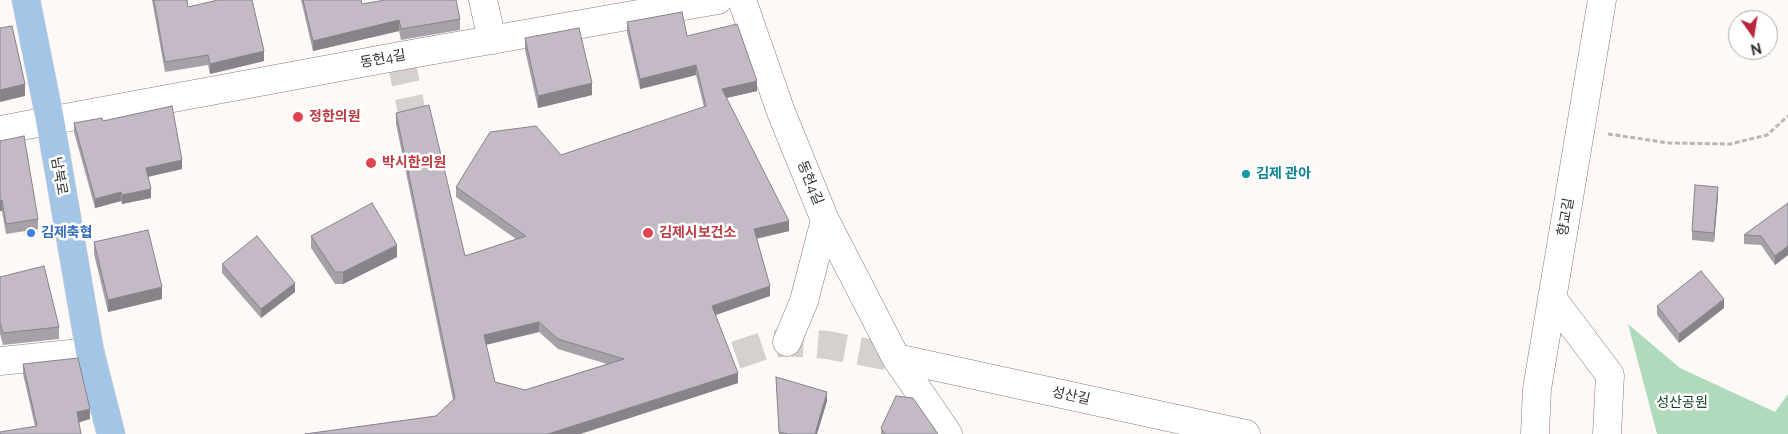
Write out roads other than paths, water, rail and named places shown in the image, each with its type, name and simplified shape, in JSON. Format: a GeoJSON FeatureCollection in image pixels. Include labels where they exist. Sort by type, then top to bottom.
{"type":"FeatureCollection","features":[{"type":"Feature","properties":{"kind":"main road","name":"남북로"},"geometry":{"type":"LineString","coordinates":[[26,0],[50,120],[90,352],[111,434]]}},
{"type":"Feature","properties":{"kind":"street"},"geometry":{"type":"LineString","coordinates":[[483,0],[492,40]]}},
{"type":"Feature","properties":{"kind":"street","name":"동헌4길"},"geometry":{"type":"LineString","coordinates":[[0,130],[718,0]]}},
{"type":"Feature","properties":{"kind":"street","name":"동헌4길"},"geometry":{"type":"LineString","coordinates":[[742,0],[781,112],[825,220],[896,358],[948,434]]}},
{"type":"Feature","properties":{"kind":"street","name":"향교길"},"geometry":{"type":"LineString","coordinates":[[1535,434],[1537,389],[1602,0]]}},
{"type":"Feature","properties":{"kind":"street"},"geometry":{"type":"LineString","coordinates":[[787,342],[804,300],[825,220]]}},
{"type":"Feature","properties":{"kind":"street"},"geometry":{"type":"LineString","coordinates":[[1552,298],[1610,375],[1607,434]]}},
{"type":"Feature","properties":{"kind":"street"},"geometry":{"type":"LineString","coordinates":[[0,361],[90,352]]}},
{"type":"Feature","properties":{"kind":"street","name":"성산길"},"geometry":{"type":"LineString","coordinates":[[896,358],[1246,434]]}},
{"type":"Feature","properties":{"kind":"tunnel"},"geometry":{"type":"LineString","coordinates":[[400,56],[419,146]]}},
{"type":"Feature","properties":{"kind":"tunnel"},"geometry":{"type":"LineString","coordinates":[[696,369],[763,346],[787,342],[827,345],[896,358]]}},
{"type":"Feature","properties":{"kind":"place","name":"정한의원"},"geometry":{"type":"Point","coordinates":[298,117]}},
{"type":"Feature","properties":{"kind":"place","name":"박시한의원"},"geometry":{"type":"Point","coordinates":[371,163]}},
{"type":"Feature","properties":{"kind":"place","name":"김제 관아"},"geometry":{"type":"Point","coordinates":[1246,174]}},
{"type":"Feature","properties":{"kind":"place","name":"김제축협"},"geometry":{"type":"Point","coordinates":[31,233]}},
{"type":"Feature","properties":{"kind":"place","name":"김제시보건소"},"geometry":{"type":"Point","coordinates":[648,233]}},
{"type":"Feature","properties":{"kind":"park label","name":"성산공원"},"geometry":{"type":"Point","coordinates":[1682,403]}}]}
